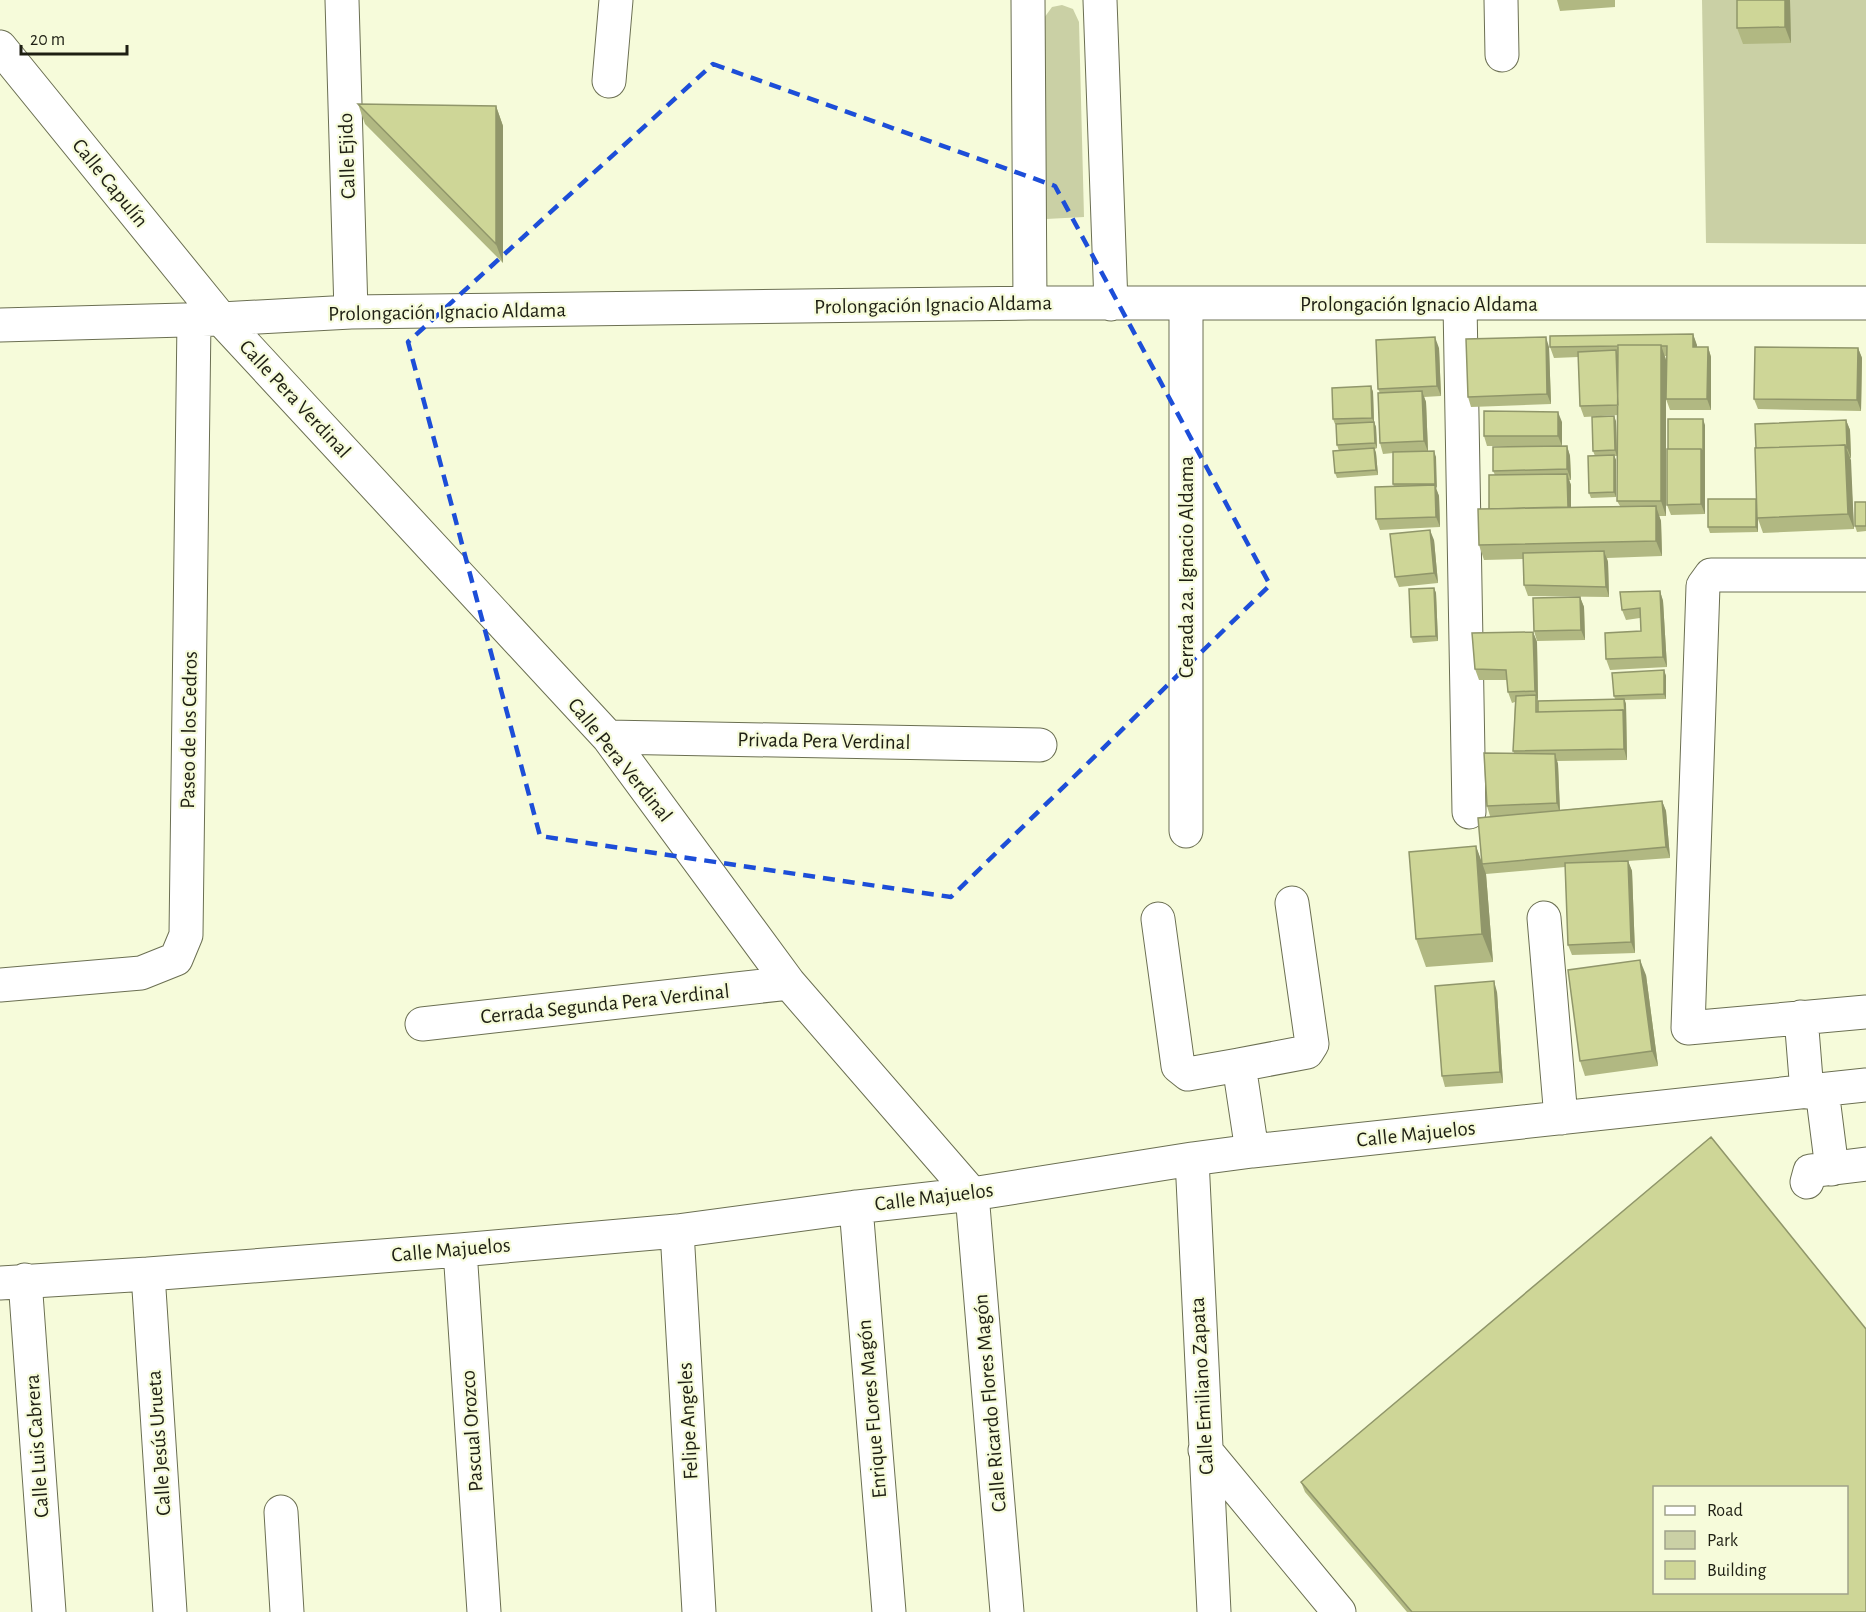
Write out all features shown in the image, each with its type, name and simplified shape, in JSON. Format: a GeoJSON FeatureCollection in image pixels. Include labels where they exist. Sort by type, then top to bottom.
{"type":"FeatureCollection","features":[{"type":"Feature","properties":{"kind":"street","name":"Calle Ejido"},"geometry":{"type":"LineString","coordinates":[[342,0],[351,312]]}},
{"type":"Feature","properties":{"kind":"street"},"geometry":{"type":"LineString","coordinates":[[609,81],[616,0]]}},
{"type":"Feature","properties":{"kind":"street"},"geometry":{"type":"LineString","coordinates":[[1028,0],[1030,303]]}},
{"type":"Feature","properties":{"kind":"street"},"geometry":{"type":"LineString","coordinates":[[1100,0],[1111,304]]}},
{"type":"Feature","properties":{"kind":"street"},"geometry":{"type":"LineString","coordinates":[[1501,0],[1502,56]]}},
{"type":"Feature","properties":{"kind":"street","name":"Calle Capulín"},"geometry":{"type":"LineString","coordinates":[[0,47],[208,320]]}},
{"type":"Feature","properties":{"kind":"street","name":"Prolongación Ignacio Aldama"},"geometry":{"type":"LineString","coordinates":[[0,325],[208,320],[351,312],[1030,303],[1866,303]]}},
{"type":"Feature","properties":{"kind":"street","name":"Cerrada 2a. Ignacio Aldama"},"geometry":{"type":"LineString","coordinates":[[1186,303],[1186,831]]}},
{"type":"Feature","properties":{"kind":"street"},"geometry":{"type":"LineString","coordinates":[[1460,304],[1469,812]]}},
{"type":"Feature","properties":{"kind":"street","name":"Calle Pera Verdinal"},"geometry":{"type":"LineString","coordinates":[[208,320],[608,737],[789,983],[972,1194]]}},
{"type":"Feature","properties":{"kind":"street","name":"Paseo de los Cedros"},"geometry":{"type":"LineString","coordinates":[[0,985],[141,973],[176,959],[186,935],[208,320]]}},
{"type":"Feature","properties":{"kind":"street"},"geometry":{"type":"LineString","coordinates":[[1866,575],[1711,575],[1703,586],[1688,1028],[1866,1012]]}},
{"type":"Feature","properties":{"kind":"street","name":"Privada Pera Verdinal"},"geometry":{"type":"LineString","coordinates":[[608,737],[1040,745]]}},
{"type":"Feature","properties":{"kind":"street"},"geometry":{"type":"LineString","coordinates":[[1158,919],[1178,1066],[1188,1074],[1307,1053],[1312,1044],[1292,903]]}},
{"type":"Feature","properties":{"kind":"street"},"geometry":{"type":"LineString","coordinates":[[1544,918],[1561,1118]]}},
{"type":"Feature","properties":{"kind":"street","name":"Cerrada Segunda Pera Verdinal"},"geometry":{"type":"LineString","coordinates":[[422,1024],[789,983]]}},
{"type":"Feature","properties":{"kind":"street"},"geometry":{"type":"LineString","coordinates":[[1801,1017],[1815,1091],[1820,1175],[1866,1164]]}},
{"type":"Feature","properties":{"kind":"street"},"geometry":{"type":"LineString","coordinates":[[1239,1065],[1252,1151]]}},
{"type":"Feature","properties":{"kind":"street","name":"Calle Majuelos"},"geometry":{"type":"LineString","coordinates":[[12,1282],[148,1274],[677,1231],[972,1194],[1252,1151],[1866,1085]]}},
{"type":"Feature","properties":{"kind":"street","name":"Calle Emiliano Zapata"},"geometry":{"type":"LineString","coordinates":[[1192,1159],[1214,1612]]}},
{"type":"Feature","properties":{"kind":"street","name":"Calle Ricardo Flores Magón"},"geometry":{"type":"LineString","coordinates":[[972,1194],[1007,1612]]}},
{"type":"Feature","properties":{"kind":"street","name":"Enrique FLores Magón"},"geometry":{"type":"LineString","coordinates":[[856,1207],[889,1612]]}},
{"type":"Feature","properties":{"kind":"street","name":"Felipe Angeles"},"geometry":{"type":"LineString","coordinates":[[677,1231],[699,1612]]}},
{"type":"Feature","properties":{"kind":"street","name":"Pascual Orozco"},"geometry":{"type":"LineString","coordinates":[[460,1250],[484,1612]]}},
{"type":"Feature","properties":{"kind":"street","name":"Calle Jesús Urueta"},"geometry":{"type":"LineString","coordinates":[[148,1274],[170,1612]]}},
{"type":"Feature","properties":{"kind":"street","name":"Calle Luis Cabrera"},"geometry":{"type":"LineString","coordinates":[[12,1282],[48,1612]]}},
{"type":"Feature","properties":{"kind":"street"},"geometry":{"type":"LineString","coordinates":[[1205,1450],[1339,1612]]}},
{"type":"Feature","properties":{"kind":"street"},"geometry":{"type":"LineString","coordinates":[[281,1512],[287,1612]]}},
{"type":"Feature","properties":{"kind":"highlighted area"},"geometry":{"type":"Polygon","coordinates":[[[713,64],[1055,186],[1270,585],[951,897],[540,836],[408,342],[713,64]]]}},
{"type":"Feature","properties":{"kind":"green space"},"geometry":{"type":"Polygon","coordinates":[[[1702,0],[1866,0],[1866,244],[1706,243],[1702,0]]]}},
{"type":"Feature","properties":{"kind":"green space"},"geometry":{"type":"Polygon","coordinates":[[[1062,5],[1073,9],[1079,22],[1084,217],[1046,219],[1044,18],[1052,7],[1062,5]]]}},
{"type":"Feature","properties":{"kind":"building"},"geometry":{"type":"Polygon","coordinates":[[[1737,0],[1785,0],[1785,27],[1737,28],[1737,0]]]}},
{"type":"Feature","properties":{"kind":"building"},"geometry":{"type":"Polygon","coordinates":[[[358,104],[496,106],[496,244],[358,104]]]}},
{"type":"Feature","properties":{"kind":"building"},"geometry":{"type":"Polygon","coordinates":[[[1693,334],[1693,347],[1708,347],[1707,399],[1666,399],[1667,346],[1550,347],[1550,336],[1693,334]]]}},
{"type":"Feature","properties":{"kind":"building"},"geometry":{"type":"Polygon","coordinates":[[[1435,337],[1437,386],[1378,389],[1376,340],[1435,337]]]}},
{"type":"Feature","properties":{"kind":"building"},"geometry":{"type":"Polygon","coordinates":[[[1546,337],[1547,394],[1468,397],[1466,339],[1546,337]]]}},
{"type":"Feature","properties":{"kind":"building"},"geometry":{"type":"Polygon","coordinates":[[[1618,345],[1661,345],[1661,501],[1617,501],[1618,345]]]}},
{"type":"Feature","properties":{"kind":"building"},"geometry":{"type":"Polygon","coordinates":[[[1755,347],[1858,348],[1857,400],[1754,399],[1755,347]]]}},
{"type":"Feature","properties":{"kind":"building"},"geometry":{"type":"Polygon","coordinates":[[[1616,350],[1618,405],[1580,406],[1578,352],[1616,350]]]}},
{"type":"Feature","properties":{"kind":"building"},"geometry":{"type":"Polygon","coordinates":[[[1371,386],[1372,418],[1333,419],[1332,388],[1371,386]]]}},
{"type":"Feature","properties":{"kind":"building"},"geometry":{"type":"Polygon","coordinates":[[[1422,391],[1424,441],[1380,443],[1378,393],[1422,391]]]}},
{"type":"Feature","properties":{"kind":"building"},"geometry":{"type":"Polygon","coordinates":[[[1484,411],[1558,412],[1558,436],[1484,436],[1484,411]]]}},
{"type":"Feature","properties":{"kind":"building"},"geometry":{"type":"Polygon","coordinates":[[[1614,416],[1615,450],[1593,451],[1592,417],[1614,416]]]}},
{"type":"Feature","properties":{"kind":"building"},"geometry":{"type":"Polygon","coordinates":[[[1668,419],[1703,419],[1703,454],[1701,449],[1668,449],[1668,419]]]}},
{"type":"Feature","properties":{"kind":"building"},"geometry":{"type":"Polygon","coordinates":[[[1846,420],[1847,448],[1845,445],[1756,448],[1755,424],[1846,420]]]}},
{"type":"Feature","properties":{"kind":"building"},"geometry":{"type":"Polygon","coordinates":[[[1374,422],[1375,443],[1337,445],[1336,424],[1374,422]]]}},
{"type":"Feature","properties":{"kind":"building"},"geometry":{"type":"Polygon","coordinates":[[[1845,445],[1848,514],[1757,518],[1755,448],[1845,445]]]}},
{"type":"Feature","properties":{"kind":"building"},"geometry":{"type":"Polygon","coordinates":[[[1567,446],[1567,469],[1493,471],[1493,447],[1567,446]]]}},
{"type":"Feature","properties":{"kind":"building"},"geometry":{"type":"Polygon","coordinates":[[[1374,448],[1376,470],[1335,473],[1333,451],[1374,448]]]}},
{"type":"Feature","properties":{"kind":"building"},"geometry":{"type":"Polygon","coordinates":[[[1667,449],[1701,449],[1701,504],[1667,505],[1667,449]]]}},
{"type":"Feature","properties":{"kind":"building"},"geometry":{"type":"Polygon","coordinates":[[[1434,451],[1435,484],[1393,484],[1393,452],[1434,451]]]}},
{"type":"Feature","properties":{"kind":"building"},"geometry":{"type":"Polygon","coordinates":[[[1614,455],[1614,492],[1589,493],[1588,456],[1614,455]]]}},
{"type":"Feature","properties":{"kind":"building"},"geometry":{"type":"Polygon","coordinates":[[[1567,474],[1568,507],[1489,509],[1489,475],[1567,474]]]}},
{"type":"Feature","properties":{"kind":"building"},"geometry":{"type":"Polygon","coordinates":[[[1435,485],[1436,517],[1376,519],[1375,487],[1435,485]]]}},
{"type":"Feature","properties":{"kind":"building"},"geometry":{"type":"Polygon","coordinates":[[[1708,499],[1756,499],[1756,527],[1708,527],[1708,499]]]}},
{"type":"Feature","properties":{"kind":"building"},"geometry":{"type":"Polygon","coordinates":[[[1855,502],[1866,502],[1866,526],[1855,526],[1855,502]]]}},
{"type":"Feature","properties":{"kind":"building"},"geometry":{"type":"Polygon","coordinates":[[[1656,506],[1656,541],[1479,545],[1478,509],[1656,506]]]}},
{"type":"Feature","properties":{"kind":"building"},"geometry":{"type":"Polygon","coordinates":[[[1430,530],[1434,573],[1395,577],[1390,534],[1430,530]]]}},
{"type":"Feature","properties":{"kind":"building"},"geometry":{"type":"Polygon","coordinates":[[[1604,551],[1606,587],[1524,585],[1523,553],[1604,551]]]}},
{"type":"Feature","properties":{"kind":"building"},"geometry":{"type":"Polygon","coordinates":[[[1434,588],[1436,636],[1411,637],[1409,589],[1434,588]]]}},
{"type":"Feature","properties":{"kind":"building"},"geometry":{"type":"Polygon","coordinates":[[[1660,591],[1663,657],[1606,659],[1605,633],[1641,631],[1640,608],[1622,610],[1620,592],[1660,591]]]}},
{"type":"Feature","properties":{"kind":"building"},"geometry":{"type":"Polygon","coordinates":[[[1580,597],[1581,630],[1534,631],[1533,598],[1580,597]]]}},
{"type":"Feature","properties":{"kind":"building"},"geometry":{"type":"Polygon","coordinates":[[[1533,632],[1535,691],[1508,692],[1506,670],[1475,669],[1472,633],[1533,632]]]}},
{"type":"Feature","properties":{"kind":"building"},"geometry":{"type":"Polygon","coordinates":[[[1664,670],[1664,694],[1614,696],[1612,673],[1664,670]]]}},
{"type":"Feature","properties":{"kind":"building"},"geometry":{"type":"Polygon","coordinates":[[[1536,695],[1536,712],[1623,710],[1624,749],[1513,751],[1516,696],[1536,695]]]}},
{"type":"Feature","properties":{"kind":"building"},"geometry":{"type":"Polygon","coordinates":[[[1624,699],[1625,715],[1623,710],[1538,712],[1538,701],[1624,699]]]}},
{"type":"Feature","properties":{"kind":"building"},"geometry":{"type":"Polygon","coordinates":[[[1484,753],[1555,754],[1557,803],[1487,806],[1484,753]]]}},
{"type":"Feature","properties":{"kind":"building"},"geometry":{"type":"Polygon","coordinates":[[[1662,801],[1666,847],[1482,864],[1478,818],[1662,801]]]}},
{"type":"Feature","properties":{"kind":"building"},"geometry":{"type":"Polygon","coordinates":[[[1476,846],[1482,934],[1416,939],[1409,852],[1476,846]]]}},
{"type":"Feature","properties":{"kind":"building"},"geometry":{"type":"Polygon","coordinates":[[[1628,861],[1631,942],[1568,945],[1565,863],[1628,861]]]}},
{"type":"Feature","properties":{"kind":"building"},"geometry":{"type":"Polygon","coordinates":[[[1640,960],[1652,1051],[1580,1061],[1568,970],[1640,960]]]}},
{"type":"Feature","properties":{"kind":"building"},"geometry":{"type":"Polygon","coordinates":[[[1494,981],[1500,1072],[1442,1076],[1435,986],[1494,981]]]}},
{"type":"Feature","properties":{"kind":"building"},"geometry":{"type":"Polygon","coordinates":[[[1711,1137],[1866,1329],[1866,1612],[1412,1612],[1301,1482],[1711,1137]]]}}]}
